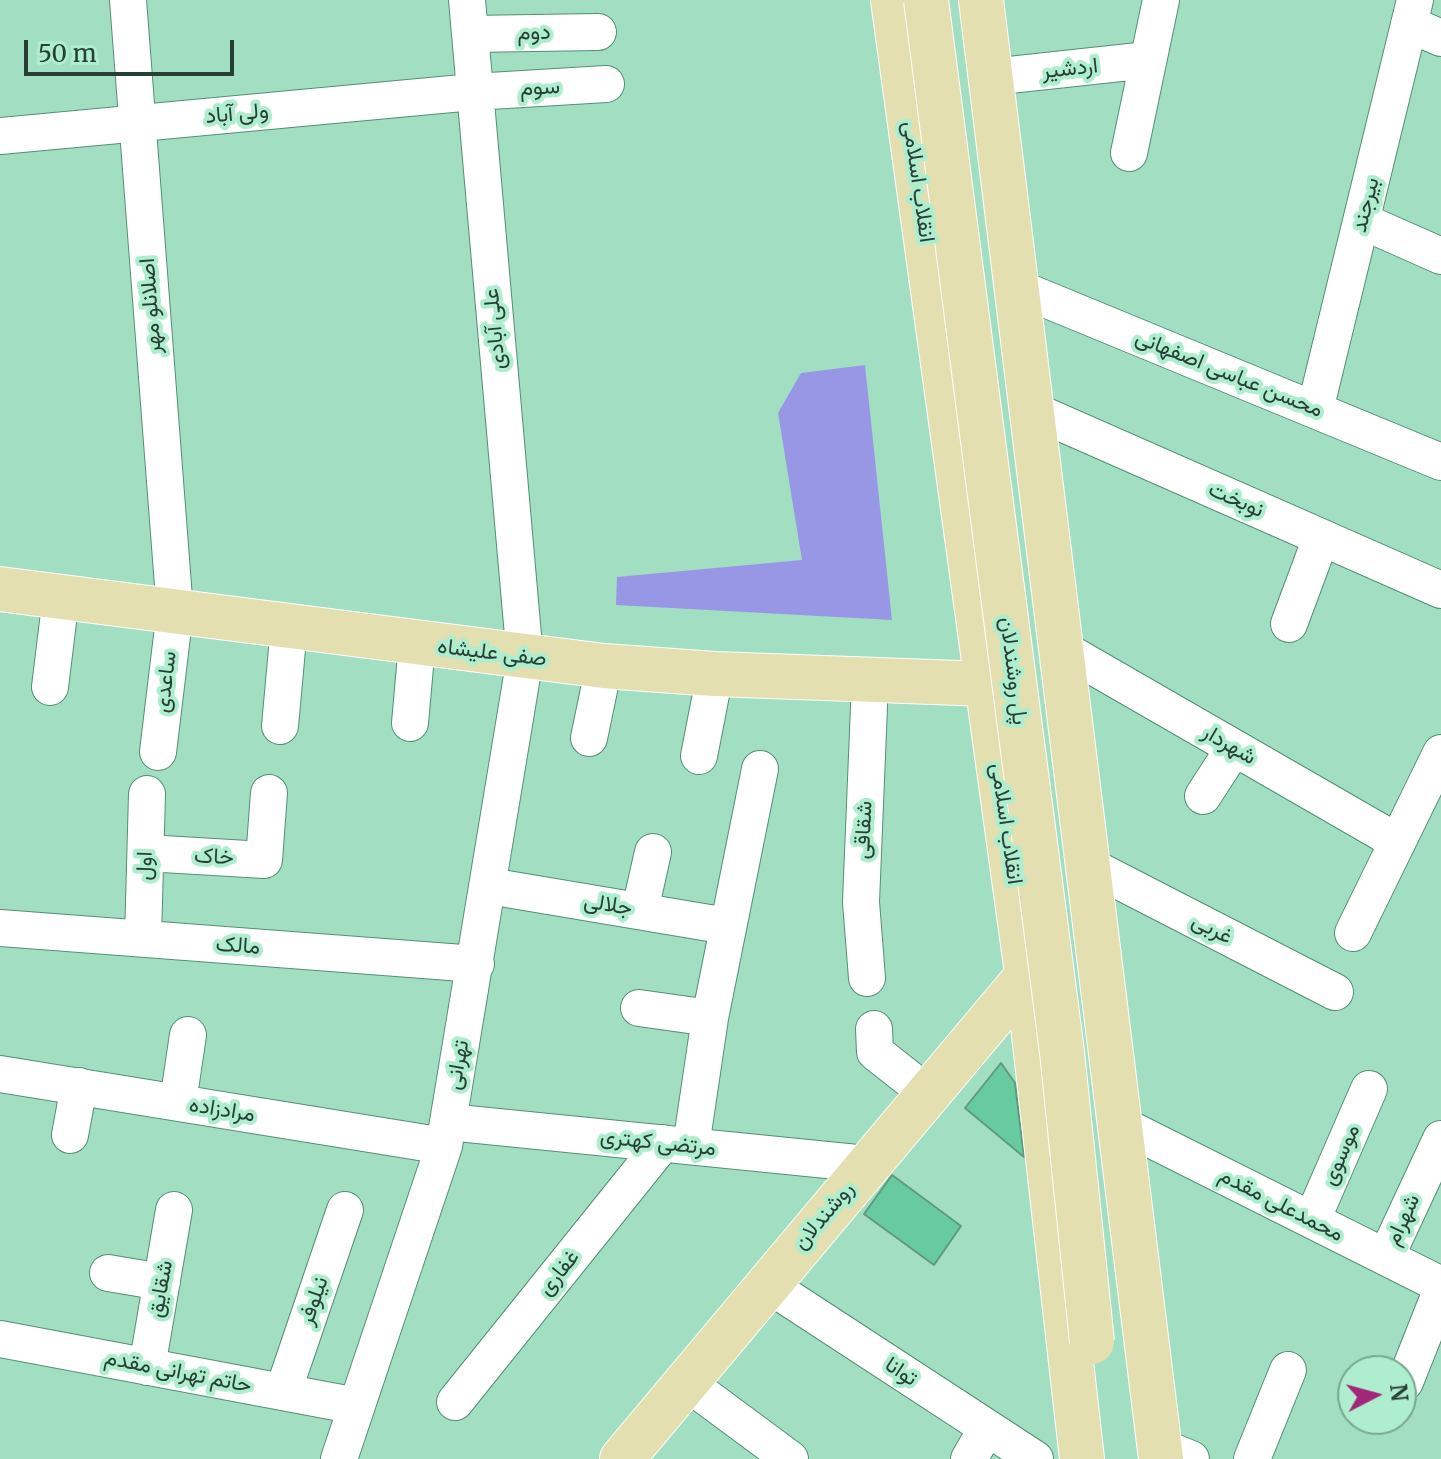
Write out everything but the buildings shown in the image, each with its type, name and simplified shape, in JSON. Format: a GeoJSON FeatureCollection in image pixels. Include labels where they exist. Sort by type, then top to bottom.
{"type":"FeatureCollection","features":[{"type":"Feature","properties":{"kind":"main road","name":"انقلاب اسلامی"},"geometry":{"type":"LineString","coordinates":[[893,0],[1027,973],[1082,1459]]}},
{"type":"Feature","properties":{"kind":"main road","name":"پل روشندلان"},"geometry":{"type":"LineString","coordinates":[[926,0],[1062,1053],[1107,1340]]}},
{"type":"Feature","properties":{"kind":"main road","name":"پل روشندلان"},"geometry":{"type":"LineString","coordinates":[[956,0],[1107,1340]]}},
{"type":"Feature","properties":{"kind":"main road"},"geometry":{"type":"LineString","coordinates":[[981,0],[1162,1456]]}},
{"type":"Feature","properties":{"kind":"main road"},"geometry":{"type":"LineString","coordinates":[[967,531],[982,542],[1034,540],[1046,523]]}},
{"type":"Feature","properties":{"kind":"main road","name":"صفی علیشاه"},"geometry":{"type":"LineString","coordinates":[[0,589],[604,666],[870,682],[987,684]]}},
{"type":"Feature","properties":{"kind":"main road"},"geometry":{"type":"LineString","coordinates":[[1013,871],[1031,891],[1051,895],[1089,883]]}},
{"type":"Feature","properties":{"kind":"main road","name":"روشندلان"},"geometry":{"type":"LineString","coordinates":[[622,1459],[1027,973],[1089,883]]}},
{"type":"Feature","properties":{"kind":"main road"},"geometry":{"type":"LineString","coordinates":[[1044,1106],[1050,1067],[1067,1050],[1086,1051],[1099,1061],[1118,1109]]}},
{"type":"Feature","properties":{"kind":"main road"},"geometry":{"type":"LineString","coordinates":[[1107,1340],[1162,1456]]}},
{"type":"Feature","properties":{"kind":"main road"},"geometry":{"type":"LineString","coordinates":[[1103,1459],[1107,1340]]}},
{"type":"Feature","properties":{"kind":"street","name":"اصلانلو مهر"},"geometry":{"type":"LineString","coordinates":[[128,0],[175,611]]}},
{"type":"Feature","properties":{"kind":"street"},"geometry":{"type":"LineString","coordinates":[[1129,153],[1161,0]]}},
{"type":"Feature","properties":{"kind":"street","name":"دوم"},"geometry":{"type":"LineString","coordinates":[[468,17],[598,32]]}},
{"type":"Feature","properties":{"kind":"street","name":"علی آبادی"},"geometry":{"type":"LineString","coordinates":[[468,17],[525,658]]}},
{"type":"Feature","properties":{"kind":"street","name":"بیرجند"},"geometry":{"type":"LineString","coordinates":[[1315,410],[1362,221],[1422,21]]}},
{"type":"Feature","properties":{"kind":"street","name":"اردشیر"},"geometry":{"type":"LineString","coordinates":[[991,77],[1148,60]]}},
{"type":"Feature","properties":{"kind":"street","name":"سوم"},"geometry":{"type":"LineString","coordinates":[[473,92],[606,84]]}},
{"type":"Feature","properties":{"kind":"street","name":"ولی آباد"},"geometry":{"type":"LineString","coordinates":[[0,136],[473,92]]}},
{"type":"Feature","properties":{"kind":"street"},"geometry":{"type":"LineString","coordinates":[[1362,221],[1441,256]]}},
{"type":"Feature","properties":{"kind":"street","name":"محسن عباسی اصفهانی"},"geometry":{"type":"LineString","coordinates":[[1016,287],[1441,462]]}},
{"type":"Feature","properties":{"kind":"street","name":"نوبخت"},"geometry":{"type":"LineString","coordinates":[[1032,410],[1441,590]]}},
{"type":"Feature","properties":{"kind":"street"},"geometry":{"type":"LineString","coordinates":[[1289,624],[1321,538]]}},
{"type":"Feature","properties":{"kind":"street"},"geometry":{"type":"LineString","coordinates":[[50,687],[61,597]]}},
{"type":"Feature","properties":{"kind":"street","name":"ساعدی"},"geometry":{"type":"LineString","coordinates":[[158,752],[175,611]]}},
{"type":"Feature","properties":{"kind":"street"},"geometry":{"type":"LineString","coordinates":[[280,726],[289,627]]}},
{"type":"Feature","properties":{"kind":"street"},"geometry":{"type":"LineString","coordinates":[[410,723],[417,644]]}},
{"type":"Feature","properties":{"kind":"street","name":"شهردار"},"geometry":{"type":"LineString","coordinates":[[1061,648],[1396,841]]}},
{"type":"Feature","properties":{"kind":"street","name":"تهرانی"},"geometry":{"type":"LineString","coordinates":[[339,1459],[446,1134],[525,658]]}},
{"type":"Feature","properties":{"kind":"street"},"geometry":{"type":"LineString","coordinates":[[589,738],[604,666]]}},
{"type":"Feature","properties":{"kind":"street"},"geometry":{"type":"LineString","coordinates":[[699,756],[715,674]]}},
{"type":"Feature","properties":{"kind":"street","name":"شقاقی"},"geometry":{"type":"LineString","coordinates":[[867,978],[861,902],[870,682]]}},
{"type":"Feature","properties":{"kind":"street"},"geometry":{"type":"LineString","coordinates":[[1203,796],[1234,748]]}},
{"type":"Feature","properties":{"kind":"street"},"geometry":{"type":"LineString","coordinates":[[1353,933],[1441,753]]}},
{"type":"Feature","properties":{"kind":"street"},"geometry":{"type":"LineString","coordinates":[[677,1145],[710,1018],[760,769]]}},
{"type":"Feature","properties":{"kind":"street","name":"خاک"},"geometry":{"type":"LineString","coordinates":[[146,853],[264,860],[269,793]]}},
{"type":"Feature","properties":{"kind":"street","name":"اول"},"geometry":{"type":"LineString","coordinates":[[143,938],[147,794]]}},
{"type":"Feature","properties":{"kind":"street"},"geometry":{"type":"LineString","coordinates":[[640,910],[653,852]]}},
{"type":"Feature","properties":{"kind":"street","name":"غربی"},"geometry":{"type":"LineString","coordinates":[[1089,883],[1335,992]]}},
{"type":"Feature","properties":{"kind":"street","name":"جلالی"},"geometry":{"type":"LineString","coordinates":[[489,886],[727,926]]}},
{"type":"Feature","properties":{"kind":"street","name":"مالک"},"geometry":{"type":"LineString","coordinates":[[0,928],[476,964]]}},
{"type":"Feature","properties":{"kind":"street"},"geometry":{"type":"LineString","coordinates":[[639,1008],[710,1018]]}},
{"type":"Feature","properties":{"kind":"street"},"geometry":{"type":"LineString","coordinates":[[874,1029],[875,1052],[927,1093]]}},
{"type":"Feature","properties":{"kind":"street"},"geometry":{"type":"LineString","coordinates":[[178,1102],[188,1035]]}},
{"type":"Feature","properties":{"kind":"street","name":"مرادزاده"},"geometry":{"type":"LineString","coordinates":[[0,1074],[178,1102],[446,1134]]}},
{"type":"Feature","properties":{"kind":"street"},"geometry":{"type":"LineString","coordinates":[[70,1135],[79,1086]]}},
{"type":"Feature","properties":{"kind":"street","name":"موسوی"},"geometry":{"type":"LineString","coordinates":[[1312,1220],[1369,1089]]}},
{"type":"Feature","properties":{"kind":"street","name":"محمدعلی مقدم"},"geometry":{"type":"LineString","coordinates":[[1118,1109],[1312,1220],[1441,1285]]}},
{"type":"Feature","properties":{"kind":"street","name":"مرتضی کهتری"},"geometry":{"type":"LineString","coordinates":[[446,1134],[677,1145],[867,1164]]}},
{"type":"Feature","properties":{"kind":"street","name":"شهرام"},"geometry":{"type":"LineString","coordinates":[[1386,1257],[1441,1139]]}},
{"type":"Feature","properties":{"kind":"street","name":"غفاری"},"geometry":{"type":"LineString","coordinates":[[455,1402],[677,1145]]}},
{"type":"Feature","properties":{"kind":"street","name":"شقایق"},"geometry":{"type":"LineString","coordinates":[[147,1367],[174,1210]]}},
{"type":"Feature","properties":{"kind":"street","name":"نیلوفر"},"geometry":{"type":"LineString","coordinates":[[283,1392],[345,1210]]}},
{"type":"Feature","properties":{"kind":"street"},"geometry":{"type":"LineString","coordinates":[[108,1273],[162,1282]]}},
{"type":"Feature","properties":{"kind":"street","name":"توانا"},"geometry":{"type":"LineString","coordinates":[[767,1284],[1035,1459]]}},
{"type":"Feature","properties":{"kind":"street"},"geometry":{"type":"LineString","coordinates":[[1416,1355],[1441,1291]]}},
{"type":"Feature","properties":{"kind":"street","name":"حاتم تهرانی مقدم"},"geometry":{"type":"LineString","coordinates":[[0,1339],[357,1406]]}},
{"type":"Feature","properties":{"kind":"street"},"geometry":{"type":"LineString","coordinates":[[1252,1459],[1288,1370]]}},
{"type":"Feature","properties":{"kind":"street"},"geometry":{"type":"LineString","coordinates":[[686,1382],[790,1459]]}},
{"type":"Feature","properties":{"kind":"street"},"geometry":{"type":"LineString","coordinates":[[969,1459],[987,1428]]}},
{"type":"Feature","properties":{"kind":"shaded area"},"geometry":{"type":"Polygon","coordinates":[[[865,365],[892,620],[616,605],[617,577],[802,560],[778,413],[801,373],[865,365]]]}}]}
